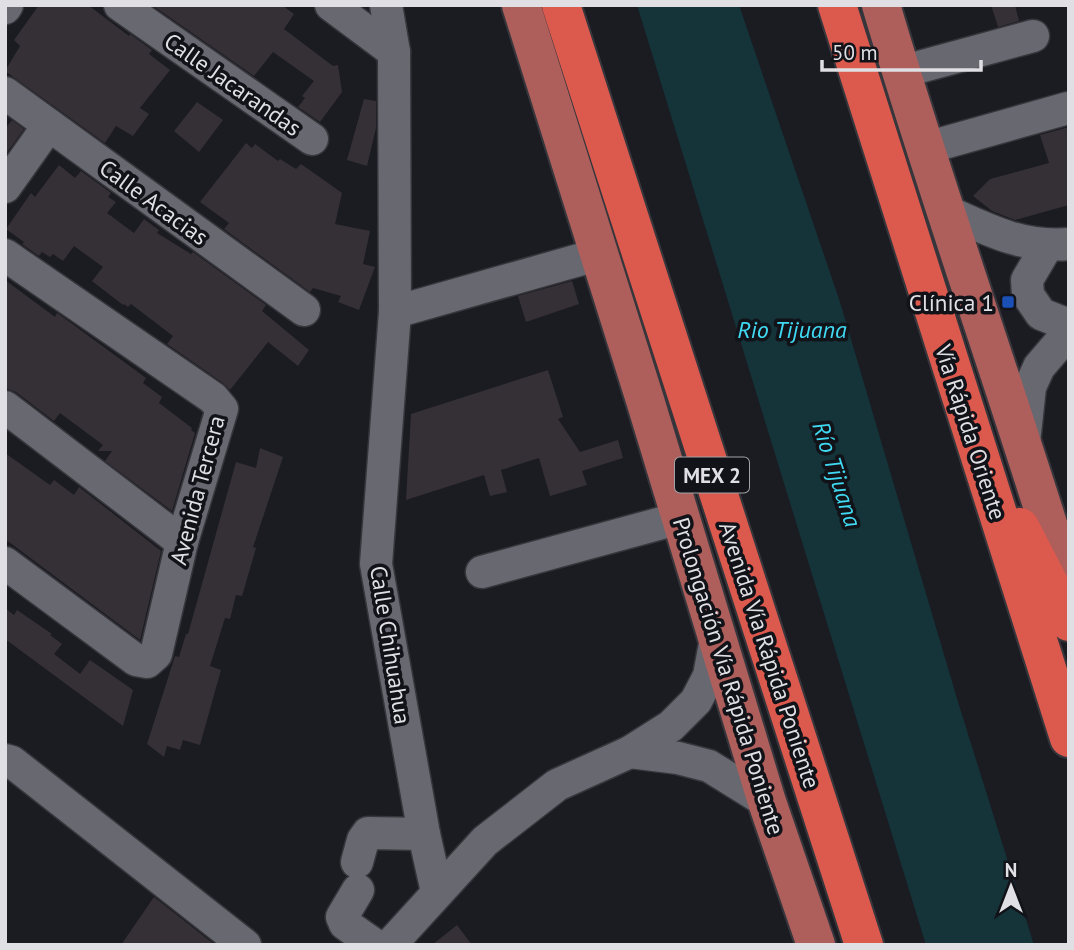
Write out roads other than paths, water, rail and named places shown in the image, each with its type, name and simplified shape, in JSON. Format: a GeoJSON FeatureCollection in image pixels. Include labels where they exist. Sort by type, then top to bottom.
{"type":"FeatureCollection","features":[{"type":"Feature","properties":{"kind":"highway","name":"Avenida Vía Rápida Poniente"},"geometry":{"type":"LineString","coordinates":[[561,5],[864,945]]}},
{"type":"Feature","properties":{"kind":"highway","name":"Vía Rápida Oriente"},"geometry":{"type":"LineString","coordinates":[[837,5],[971,436],[1069,738]]}},
{"type":"Feature","properties":{"kind":"highway"},"geometry":{"type":"LineString","coordinates":[[971,436],[1069,622]]}},
{"type":"Feature","properties":{"kind":"main road","name":"Prolongación Vía Rápida Poniente"},"geometry":{"type":"LineString","coordinates":[[521,5],[767,802],[816,945]]}},
{"type":"Feature","properties":{"kind":"main road"},"geometry":{"type":"LineString","coordinates":[[881,5],[946,211],[1024,443],[1069,591]]}},
{"type":"Feature","properties":{"kind":"street","name":"Calle Jacarandas"},"geometry":{"type":"LineString","coordinates":[[120,5],[312,139]]}},
{"type":"Feature","properties":{"kind":"street"},"geometry":{"type":"LineString","coordinates":[[331,5],[394,52]]}},
{"type":"Feature","properties":{"kind":"street","name":"Calle Chihuahua"},"geometry":{"type":"LineString","coordinates":[[386,5],[394,52],[394,313],[376,564],[424,834],[437,892]]}},
{"type":"Feature","properties":{"kind":"street"},"geometry":{"type":"LineString","coordinates":[[901,72],[1033,36]]}},
{"type":"Feature","properties":{"kind":"street","name":"Calle Acacias"},"geometry":{"type":"LineString","coordinates":[[5,93],[304,310]]}},
{"type":"Feature","properties":{"kind":"street"},"geometry":{"type":"LineString","coordinates":[[926,148],[1068,108]]}},
{"type":"Feature","properties":{"kind":"street"},"geometry":{"type":"LineString","coordinates":[[5,187],[49,125]]}},
{"type":"Feature","properties":{"kind":"street"},"geometry":{"type":"LineString","coordinates":[[946,211],[1015,240],[1058,245]]}},
{"type":"Feature","properties":{"kind":"street"},"geometry":{"type":"LineString","coordinates":[[1058,245],[1032,267],[1027,280],[1028,295],[1041,314],[1069,325]]}},
{"type":"Feature","properties":{"kind":"street"},"geometry":{"type":"LineString","coordinates":[[394,313],[600,254]]}},
{"type":"Feature","properties":{"kind":"street","name":"Avenida Tercera"},"geometry":{"type":"LineString","coordinates":[[5,255],[213,398],[222,409],[182,542],[156,654],[147,662],[136,660],[5,563]]}},
{"type":"Feature","properties":{"kind":"street"},"geometry":{"type":"LineString","coordinates":[[1024,443],[1030,387],[1038,367],[1069,332]]}},
{"type":"Feature","properties":{"kind":"street"},"geometry":{"type":"LineString","coordinates":[[5,407],[182,542]]}},
{"type":"Feature","properties":{"kind":"street"},"geometry":{"type":"LineString","coordinates":[[482,572],[680,518]]}},
{"type":"Feature","properties":{"kind":"street"},"geometry":{"type":"LineString","coordinates":[[390,945],[485,841],[557,785],[630,752],[671,726],[696,701],[709,676],[716,638]]}},
{"type":"Feature","properties":{"kind":"street"},"geometry":{"type":"LineString","coordinates":[[630,752],[678,758],[709,766],[767,802]]}},
{"type":"Feature","properties":{"kind":"street"},"geometry":{"type":"LineString","coordinates":[[5,760],[12,762],[245,945]]}},
{"type":"Feature","properties":{"kind":"street"},"geometry":{"type":"LineString","coordinates":[[375,945],[345,924],[342,917],[357,876],[363,840],[368,833],[424,834]]}},
{"type":"Feature","properties":{"kind":"water","name":"Rio Tijuana"},"geometry":{"type":"Polygon","coordinates":[[[637,5],[739,5],[840,302],[958,702],[1034,945],[926,945],[637,5]]]}},
{"type":"Feature","properties":{"kind":"place","name":"Clínica 1"},"geometry":{"type":"Point","coordinates":[1008,302]}},
{"type":"Feature","properties":{"kind":"water label","name":"Río Tijuana"},"geometry":{"type":"Point","coordinates":[837,474]}}]}
